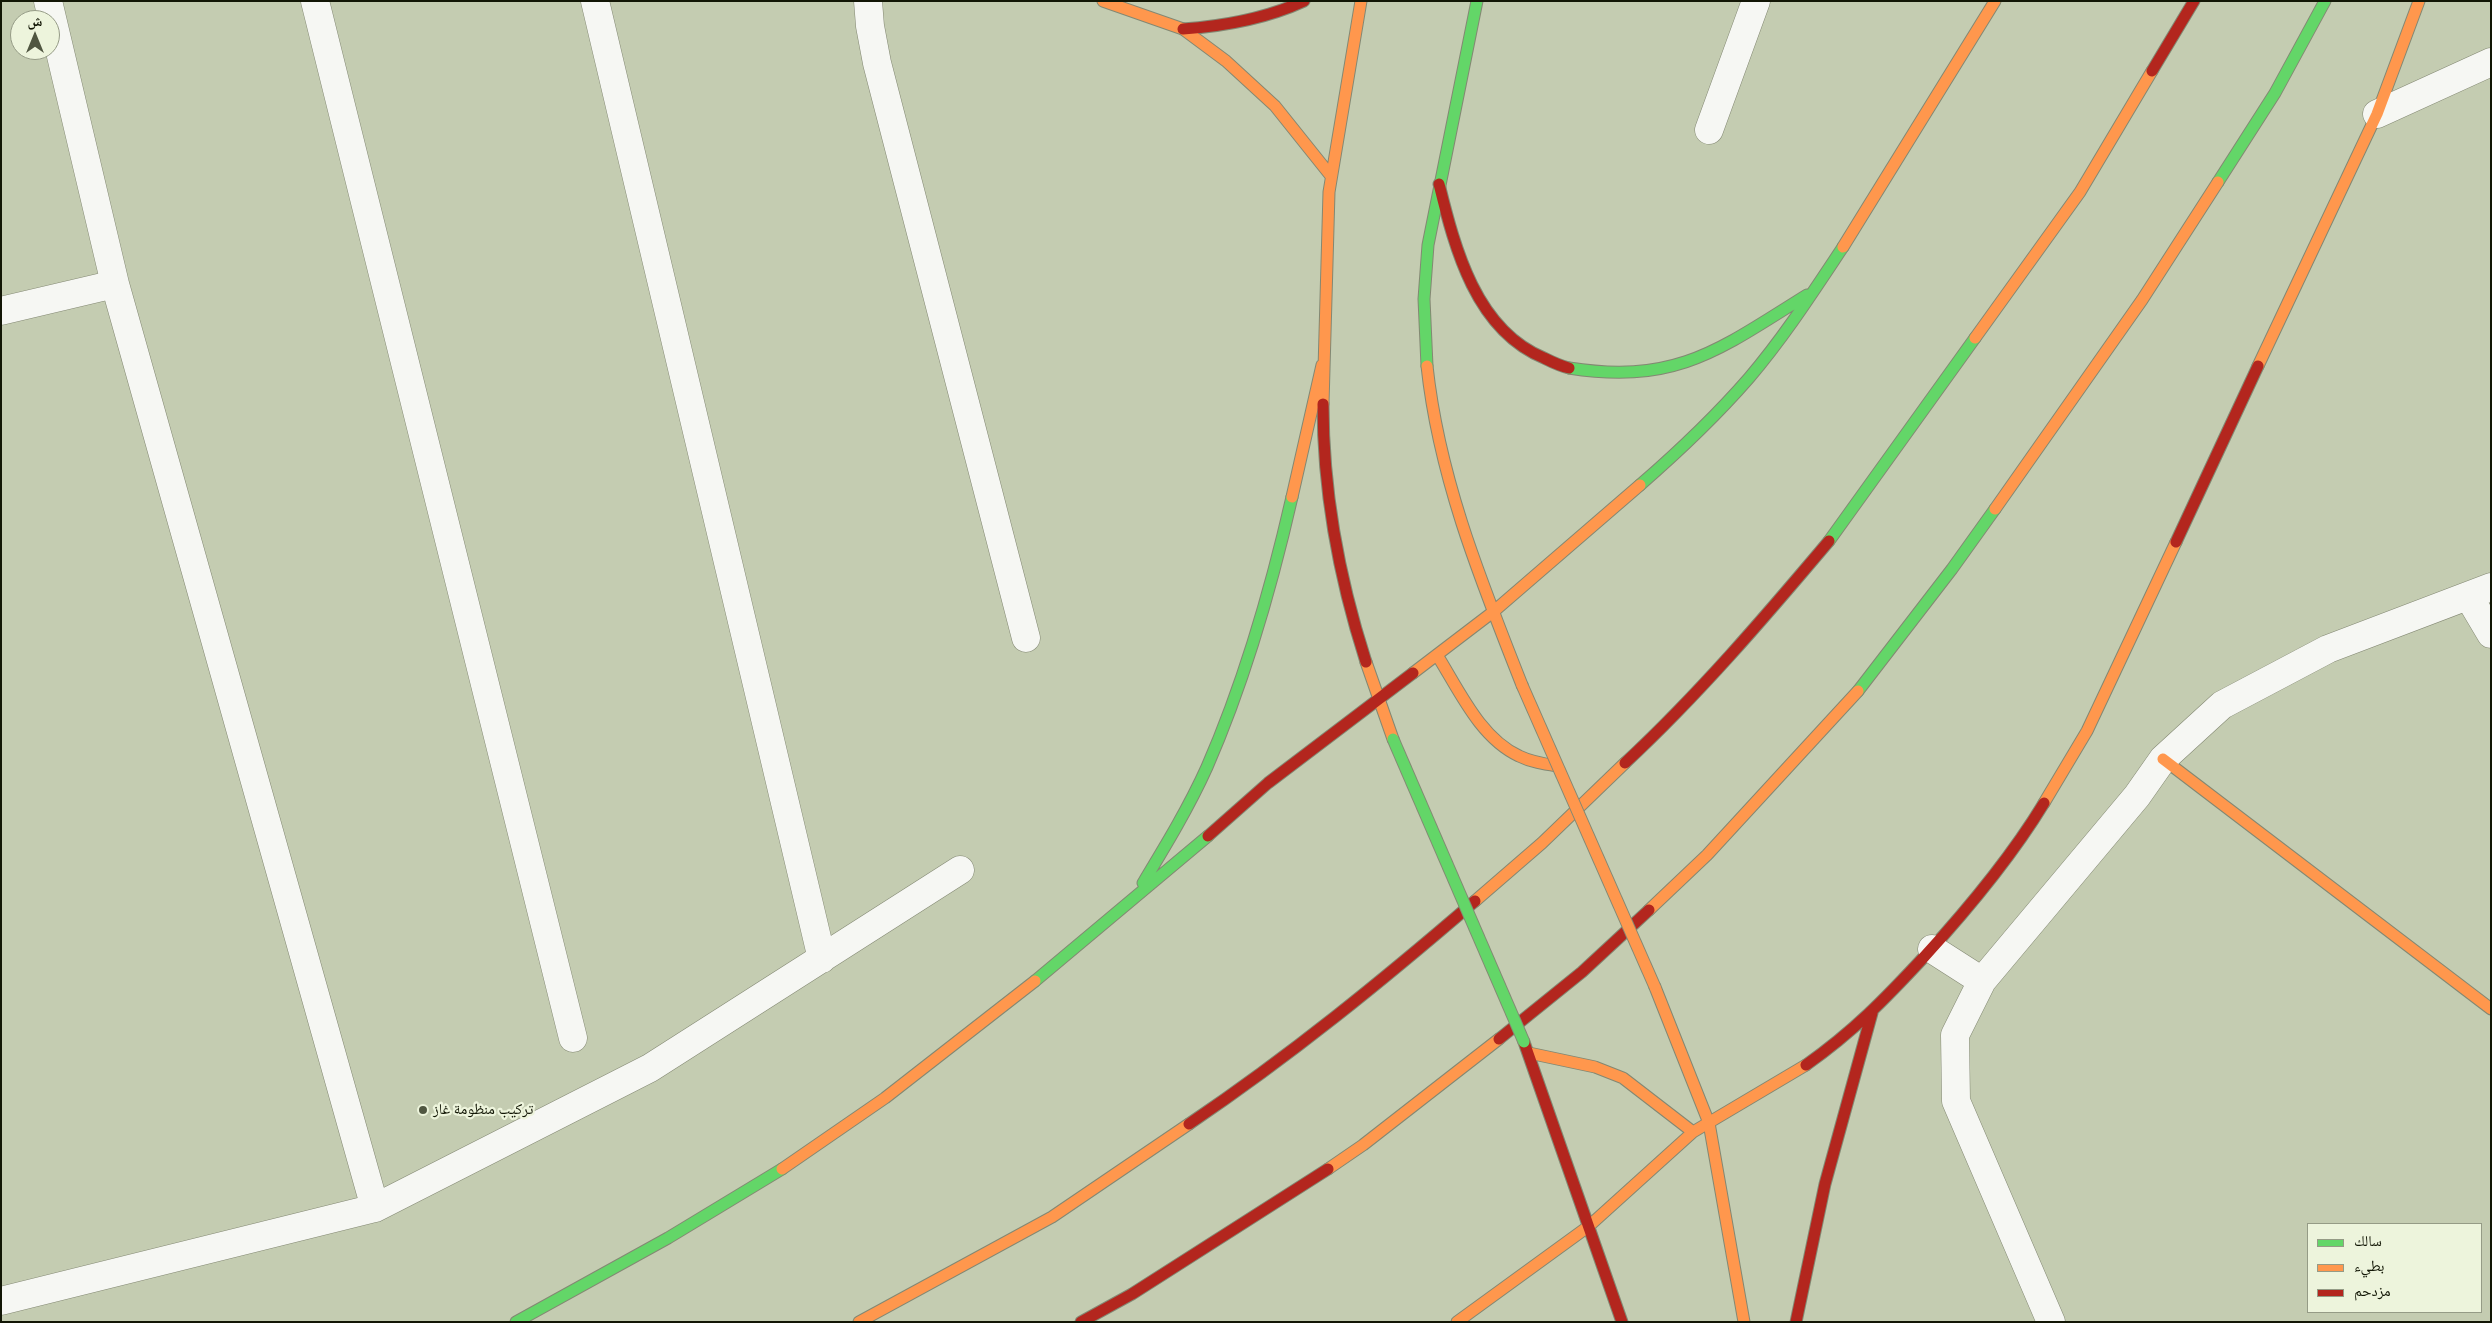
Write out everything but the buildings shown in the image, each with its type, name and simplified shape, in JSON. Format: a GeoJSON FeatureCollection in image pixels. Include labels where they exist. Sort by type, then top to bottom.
{"type":"FeatureCollection","features":[{"type":"Feature","properties":{"kind":"main road"},"geometry":{"type":"LineString","coordinates":[[1103,1],[1183,29],[1218,54],[1274,104],[1307,142],[1331,176]]}},
{"type":"Feature","properties":{"kind":"main road"},"geometry":{"type":"LineString","coordinates":[[1183,29],[1224,26],[1264,17],[1304,1]]}},
{"type":"Feature","properties":{"kind":"main road"},"geometry":{"type":"LineString","coordinates":[[1361,1],[1331,176],[1327,216],[1322,365],[1323,426],[1327,486],[1336,547],[1349,606],[1378,699],[1393,739],[1529,1053],[1622,1322]]}},
{"type":"Feature","properties":{"kind":"main road"},"geometry":{"type":"LineString","coordinates":[[1476,1],[1431,222],[1424,298],[1429,392],[1437,438],[1466,544],[1522,685],[1655,987],[1708,1123],[1744,1322]]}},
{"type":"Feature","properties":{"kind":"main road"},"geometry":{"type":"LineString","coordinates":[[516,1322],[668,1238],[771,1176],[886,1098],[1028,987],[1133,900],[1268,783],[1493,612],[1679,451],[1749,378],[1816,289],[1868,210],[1996,1]]}},
{"type":"Feature","properties":{"kind":"main road"},"geometry":{"type":"LineString","coordinates":[[859,1322],[1052,1218],[1264,1073],[1391,973],[1542,843],[1671,720],[1737,648],[1840,527],[2080,192],[2194,1]]}},
{"type":"Feature","properties":{"kind":"main road"},"geometry":{"type":"LineString","coordinates":[[1081,1322],[1132,1294],[1260,1214],[1363,1145],[1445,1083],[1582,972],[1713,848],[1860,689],[1952,569],[2142,300],[2275,93],[2325,1]]}},
{"type":"Feature","properties":{"kind":"main road"},"geometry":{"type":"LineString","coordinates":[[1457,1322],[1589,1226],[1642,1176],[1693,1132],[1799,1070],[1840,1041],[1872,1012],[1973,904],[2037,814],[2088,731],[2377,114],[2419,1]]}},
{"type":"Feature","properties":{"kind":"main road"},"geometry":{"type":"LineString","coordinates":[[1439,184],[1452,239],[1463,270],[1482,303],[1503,331],[1527,351],[1561,367],[1630,375],[1660,371],[1692,361],[1730,343],[1816,289]]}},
{"type":"Feature","properties":{"kind":"main road"},"geometry":{"type":"LineString","coordinates":[[1133,900],[1183,814],[1230,711],[1282,546],[1322,365]]}},
{"type":"Feature","properties":{"kind":"main road"},"geometry":{"type":"LineString","coordinates":[[1437,655],[1479,720],[1494,738],[1513,753],[1534,762],[1557,766]]}},
{"type":"Feature","properties":{"kind":"main road"},"geometry":{"type":"LineString","coordinates":[[2164,759],[2491,1009]]}},
{"type":"Feature","properties":{"kind":"main road"},"geometry":{"type":"LineString","coordinates":[[1796,1322],[1825,1184],[1872,1012]]}},
{"type":"Feature","properties":{"kind":"main road"},"geometry":{"type":"LineString","coordinates":[[1529,1053],[1595,1066],[1623,1078],[1693,1132]]}},
{"type":"Feature","properties":{"kind":"street"},"geometry":{"type":"LineString","coordinates":[[48,1],[115,284],[375,1208]]}},
{"type":"Feature","properties":{"kind":"street"},"geometry":{"type":"LineString","coordinates":[[316,1],[573,1038]]}},
{"type":"Feature","properties":{"kind":"street"},"geometry":{"type":"LineString","coordinates":[[595,1],[822,958]]}},
{"type":"Feature","properties":{"kind":"street"},"geometry":{"type":"LineString","coordinates":[[868,1],[870,26],[877,63],[1026,638]]}},
{"type":"Feature","properties":{"kind":"street"},"geometry":{"type":"LineString","coordinates":[[1709,130],[1756,1]]}},
{"type":"Feature","properties":{"kind":"street"},"geometry":{"type":"LineString","coordinates":[[2377,114],[2491,62]]}},
{"type":"Feature","properties":{"kind":"street"},"geometry":{"type":"LineString","coordinates":[[1,311],[115,284]]}},
{"type":"Feature","properties":{"kind":"street"},"geometry":{"type":"LineString","coordinates":[[2051,1322],[1956,1101],[1955,1036],[1982,981],[2136,796],[2164,759],[2222,705],[2328,648],[2480,592],[2491,634]]}},
{"type":"Feature","properties":{"kind":"street"},"geometry":{"type":"LineString","coordinates":[[1,1301],[375,1208],[650,1068],[960,870]]}},
{"type":"Feature","properties":{"kind":"street"},"geometry":{"type":"LineString","coordinates":[[1932,949],[1982,981]]}},
{"type":"Feature","properties":{"kind":"traffic: fast"},"geometry":{"type":"LineString","coordinates":[[1427,366],[1424,299],[1428,245],[1477,1]]}},
{"type":"Feature","properties":{"kind":"traffic: fast"},"geometry":{"type":"LineString","coordinates":[[2218,182],[2275,93],[2325,1]]}},
{"type":"Feature","properties":{"kind":"traffic: fast"},"geometry":{"type":"LineString","coordinates":[[1640,485],[1696,433],[1749,378],[1786,330],[1843,247]]}},
{"type":"Feature","properties":{"kind":"traffic: fast"},"geometry":{"type":"LineString","coordinates":[[1569,368],[1607,372],[1640,371],[1669,367],[1696,358],[1722,346],[1807,295]]}},
{"type":"Feature","properties":{"kind":"traffic: fast"},"geometry":{"type":"LineString","coordinates":[[1829,541],[1975,338]]}},
{"type":"Feature","properties":{"kind":"traffic: fast"},"geometry":{"type":"LineString","coordinates":[[1143,883],[1193,797],[1221,734],[1256,634],[1292,497]]}},
{"type":"Feature","properties":{"kind":"traffic: fast"},"geometry":{"type":"LineString","coordinates":[[1858,691],[1952,569],[1995,509]]}},
{"type":"Feature","properties":{"kind":"traffic: fast"},"geometry":{"type":"LineString","coordinates":[[1393,739],[1524,1042]]}},
{"type":"Feature","properties":{"kind":"traffic: fast"},"geometry":{"type":"LineString","coordinates":[[1035,981],[1208,836]]}},
{"type":"Feature","properties":{"kind":"traffic: fast"},"geometry":{"type":"LineString","coordinates":[[516,1322],[668,1238],[782,1169]]}},
{"type":"Feature","properties":{"kind":"traffic: slow"},"geometry":{"type":"LineString","coordinates":[[1103,1],[1183,29],[1226,61],[1275,106],[1331,176]]}},
{"type":"Feature","properties":{"kind":"traffic: slow"},"geometry":{"type":"LineString","coordinates":[[1323,404],[1329,192],[1361,1]]}},
{"type":"Feature","properties":{"kind":"traffic: slow"},"geometry":{"type":"LineString","coordinates":[[1843,247],[1995,1]]}},
{"type":"Feature","properties":{"kind":"traffic: slow"},"geometry":{"type":"LineString","coordinates":[[2258,366],[2377,114],[2419,1]]}},
{"type":"Feature","properties":{"kind":"traffic: slow"},"geometry":{"type":"LineString","coordinates":[[1975,338],[2080,192],[2152,71]]}},
{"type":"Feature","properties":{"kind":"traffic: slow"},"geometry":{"type":"LineString","coordinates":[[1995,509],[2142,300],[2218,182]]}},
{"type":"Feature","properties":{"kind":"traffic: slow"},"geometry":{"type":"LineString","coordinates":[[1292,497],[1322,365]]}},
{"type":"Feature","properties":{"kind":"traffic: slow"},"geometry":{"type":"LineString","coordinates":[[1427,366],[1441,448],[1452,489],[1477,568],[1522,685]]}},
{"type":"Feature","properties":{"kind":"traffic: slow"},"geometry":{"type":"LineString","coordinates":[[1413,673],[1493,612],[1640,485]]}},
{"type":"Feature","properties":{"kind":"traffic: slow"},"geometry":{"type":"LineString","coordinates":[[2044,803],[2087,731],[2176,542]]}},
{"type":"Feature","properties":{"kind":"traffic: slow"},"geometry":{"type":"LineString","coordinates":[[1437,655],[1462,698],[1493,738],[1519,756],[1538,763],[1557,766]]}},
{"type":"Feature","properties":{"kind":"traffic: slow"},"geometry":{"type":"LineString","coordinates":[[1366,662],[1393,739]]}},
{"type":"Feature","properties":{"kind":"traffic: slow"},"geometry":{"type":"LineString","coordinates":[[1522,685],[1655,987]]}},
{"type":"Feature","properties":{"kind":"traffic: slow"},"geometry":{"type":"LineString","coordinates":[[1649,910],[1707,855],[1858,691]]}},
{"type":"Feature","properties":{"kind":"traffic: slow"},"geometry":{"type":"LineString","coordinates":[[2163,759],[2491,1009]]}},
{"type":"Feature","properties":{"kind":"traffic: slow"},"geometry":{"type":"LineString","coordinates":[[1475,901],[1542,843],[1625,763]]}},
{"type":"Feature","properties":{"kind":"traffic: slow"},"geometry":{"type":"LineString","coordinates":[[782,1169],[885,1098],[1035,981]]}},
{"type":"Feature","properties":{"kind":"traffic: slow"},"geometry":{"type":"LineString","coordinates":[[1655,987],[1709,1123],[1744,1322]]}},
{"type":"Feature","properties":{"kind":"traffic: slow"},"geometry":{"type":"LineString","coordinates":[[1328,1169],[1363,1145],[1499,1039]]}},
{"type":"Feature","properties":{"kind":"traffic: slow"},"geometry":{"type":"LineString","coordinates":[[1529,1053],[1595,1067],[1623,1078],[1693,1132]]}},
{"type":"Feature","properties":{"kind":"traffic: slow"},"geometry":{"type":"LineString","coordinates":[[1457,1322],[1589,1226],[1693,1132],[1806,1065]]}},
{"type":"Feature","properties":{"kind":"traffic: slow"},"geometry":{"type":"LineString","coordinates":[[859,1322],[1052,1217],[1189,1124]]}},
{"type":"Feature","properties":{"kind":"traffic: jam"},"geometry":{"type":"LineString","coordinates":[[1183,29],[1245,21],[1275,13],[1304,1]]}},
{"type":"Feature","properties":{"kind":"traffic: jam"},"geometry":{"type":"LineString","coordinates":[[2152,71],[2194,1]]}},
{"type":"Feature","properties":{"kind":"traffic: jam"},"geometry":{"type":"LineString","coordinates":[[1439,184],[1461,260],[1485,308],[1501,328],[1521,345],[1550,361],[1569,368]]}},
{"type":"Feature","properties":{"kind":"traffic: jam"},"geometry":{"type":"LineString","coordinates":[[2176,542],[2258,366]]}},
{"type":"Feature","properties":{"kind":"traffic: jam"},"geometry":{"type":"LineString","coordinates":[[1323,404],[1326,470],[1334,534],[1348,599],[1366,662]]}},
{"type":"Feature","properties":{"kind":"traffic: jam"},"geometry":{"type":"LineString","coordinates":[[1625,763],[1705,683],[1829,541]]}},
{"type":"Feature","properties":{"kind":"traffic: jam"},"geometry":{"type":"LineString","coordinates":[[1208,836],[1268,783],[1413,673]]}},
{"type":"Feature","properties":{"kind":"traffic: jam"},"geometry":{"type":"LineString","coordinates":[[1806,1065],[1839,1040],[1868,1014],[1896,987],[1957,921],[2017,844],[2044,803]]}},
{"type":"Feature","properties":{"kind":"traffic: jam"},"geometry":{"type":"LineString","coordinates":[[1189,1124],[1264,1071],[1335,1017],[1475,901]]}},
{"type":"Feature","properties":{"kind":"traffic: jam"},"geometry":{"type":"LineString","coordinates":[[1499,1039],[1582,972],[1649,910]]}},
{"type":"Feature","properties":{"kind":"traffic: jam"},"geometry":{"type":"LineString","coordinates":[[1796,1322],[1825,1184],[1872,1013]]}},
{"type":"Feature","properties":{"kind":"traffic: jam"},"geometry":{"type":"LineString","coordinates":[[1524,1042],[1622,1322]]}},
{"type":"Feature","properties":{"kind":"traffic: jam"},"geometry":{"type":"LineString","coordinates":[[1081,1322],[1132,1294],[1328,1169]]}},
{"type":"Feature","properties":{"kind":"place","name":"تركيب منظومة غاز"},"geometry":{"type":"Point","coordinates":[423,1110]}}]}
